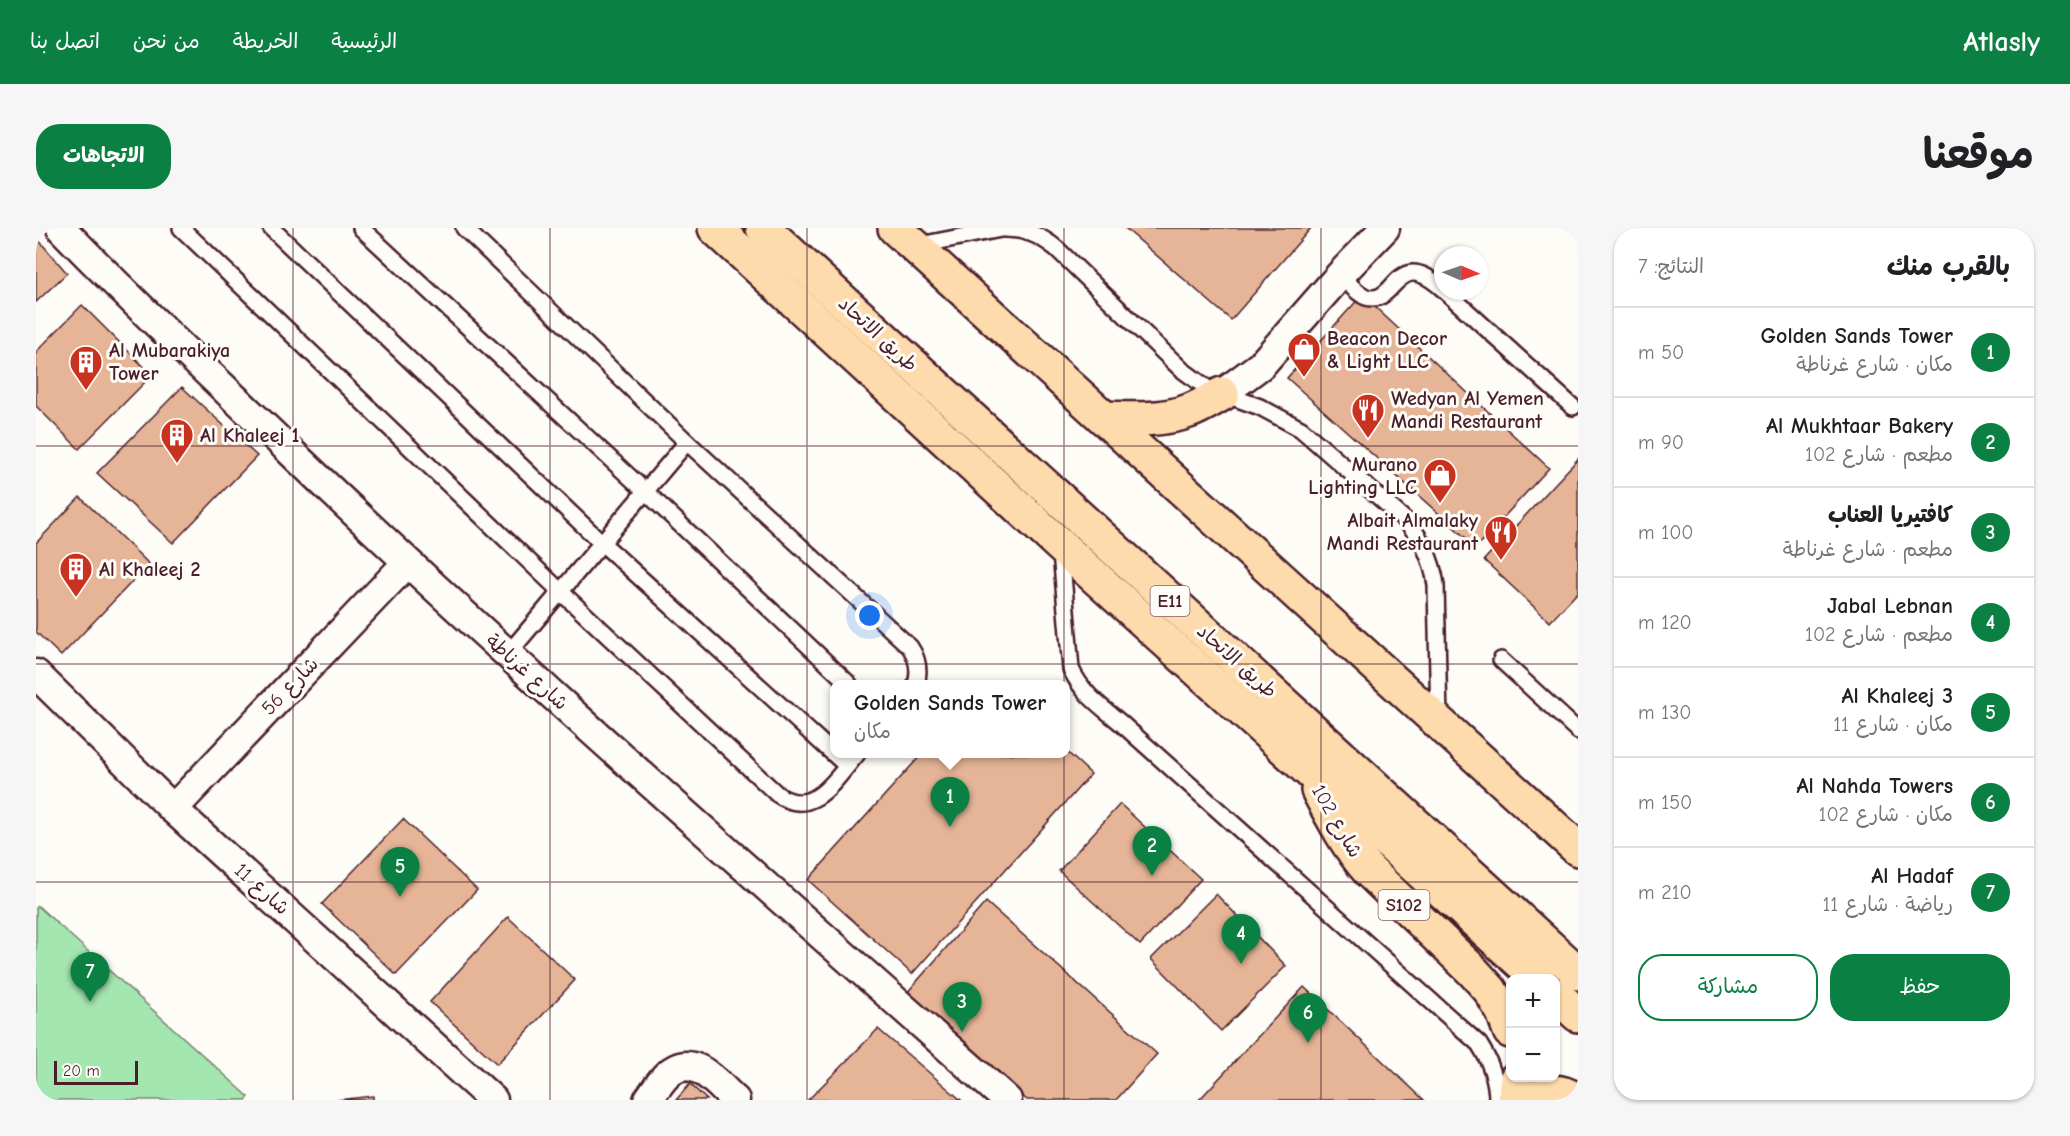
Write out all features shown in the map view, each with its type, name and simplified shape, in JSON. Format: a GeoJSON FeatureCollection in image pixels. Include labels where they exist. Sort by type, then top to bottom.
{"type":"FeatureCollection","features":[{"type":"Feature","properties":{"kind":"main road"},"geometry":{"type":"LineString","coordinates":[[715,228],[1061,546],[1534,974]]}},
{"type":"Feature","properties":{"kind":"main road","name":"طريق الاتحاد"},"geometry":{"type":"LineString","coordinates":[[763,228],[1578,973]]}},
{"type":"Feature","properties":{"kind":"main road"},"geometry":{"type":"LineString","coordinates":[[905,237],[1578,849]]}},
{"type":"Feature","properties":{"kind":"main road"},"geometry":{"type":"LineString","coordinates":[[1104,418],[1162,417],[1189,411],[1222,394]]}},
{"type":"Feature","properties":{"kind":"main road","name":"شارع 102"},"geometry":{"type":"LineString","coordinates":[[1308,770],[1335,823],[1357,857],[1490,990],[1503,1012],[1509,1028]]}},
{"type":"Feature","properties":{"kind":"main road"},"geometry":{"type":"LineString","coordinates":[[1560,999],[1578,1015]]}},
{"type":"Feature","properties":{"kind":"main road"},"geometry":{"type":"LineString","coordinates":[[1515,1100],[1517,1082]]}},
{"type":"Feature","properties":{"kind":"main road"},"geometry":{"type":"LineString","coordinates":[[1534,1100],[1543,1093],[1556,1091],[1568,1094],[1576,1100]]}},
{"type":"Feature","properties":{"kind":"street","name":"شارع غرناطة"},"geometry":{"type":"LineString","coordinates":[[61,228],[114,283],[407,563],[507,655],[1007,1100]]}},
{"type":"Feature","properties":{"kind":"street"},"geometry":{"type":"LineString","coordinates":[[1222,394],[1260,365],[1385,228]]}},
{"type":"Feature","properties":{"kind":"street","name":"شارع 56"},"geometry":{"type":"LineString","coordinates":[[173,809],[407,563]]}},
{"type":"Feature","properties":{"kind":"street","name":"شارع 11"},"geometry":{"type":"LineString","coordinates":[[36,674],[173,809],[493,1100]]}},
{"type":"Feature","properties":{"kind":"street"},"geometry":{"type":"LineString","coordinates":[[648,1100],[672,1070],[686,1065],[700,1069],[735,1100]]}},
{"type":"Feature","properties":{"kind":"lane"},"geometry":{"type":"LineString","coordinates":[[181,228],[561,592],[785,799],[802,803],[818,797],[854,758]]}},
{"type":"Feature","properties":{"kind":"lane"},"geometry":{"type":"LineString","coordinates":[[271,228],[602,543],[830,751]]}},
{"type":"Feature","properties":{"kind":"lane"},"geometry":{"type":"LineString","coordinates":[[361,228],[845,680]]}},
{"type":"Feature","properties":{"kind":"lane"},"geometry":{"type":"LineString","coordinates":[[464,228],[687,442],[910,647],[916,656],[917,680]]}},
{"type":"Feature","properties":{"kind":"lane"},"geometry":{"type":"LineString","coordinates":[[905,237],[1013,228],[1037,235],[1057,249],[1169,359],[1207,388],[1260,407],[1300,429],[1405,520],[1417,534],[1433,567],[1436,585],[1439,723]]}},
{"type":"Feature","properties":{"kind":"lane"},"geometry":{"type":"LineString","coordinates":[[1340,275],[1358,292],[1374,298],[1382,295],[1410,272],[1426,275],[1434,282]]}},
{"type":"Feature","properties":{"kind":"lane"},"geometry":{"type":"LineString","coordinates":[[1455,300],[1573,407]]}},
{"type":"Feature","properties":{"kind":"lane"},"geometry":{"type":"LineString","coordinates":[[507,655],[687,442]]}},
{"type":"Feature","properties":{"kind":"lane"},"geometry":{"type":"LineString","coordinates":[[1061,546],[1071,669],[1077,683],[1086,694],[1479,1044],[1486,1054],[1495,1078],[1497,1100]]}},
{"type":"Feature","properties":{"kind":"lane"},"geometry":{"type":"LineString","coordinates":[[1501,660],[1578,731]]}},
{"type":"Feature","properties":{"kind":"lane"},"geometry":{"type":"LineString","coordinates":[[838,758],[847,766]]}},
{"type":"Feature","properties":{"kind":"green space"},"geometry":{"type":"Polygon","coordinates":[[[38,906],[249,1097],[246,1100],[36,1100],[36,908],[38,906]]]}},
{"type":"Feature","properties":{"kind":"building"},"geometry":{"type":"Polygon","coordinates":[[[1125,228],[1311,228],[1231,320],[1125,228]]]}},
{"type":"Feature","properties":{"kind":"building"},"geometry":{"type":"Polygon","coordinates":[[[36,237],[67,273],[36,302],[36,237]]]}},
{"type":"Feature","properties":{"kind":"building"},"geometry":{"type":"Polygon","coordinates":[[[1362,295],[1549,468],[1476,547],[1287,378],[1362,295]]]}},
{"type":"Feature","properties":{"kind":"building","name":"Al Mubarakiya Tower"},"geometry":{"type":"Polygon","coordinates":[[[82,305],[152,375],[79,449],[36,406],[36,352],[82,305]]]}},
{"type":"Feature","properties":{"kind":"building","name":"Al Khaleej 1"},"geometry":{"type":"Polygon","coordinates":[[[182,387],[257,456],[173,543],[97,473],[182,387]]]}},
{"type":"Feature","properties":{"kind":"building"},"geometry":{"type":"Polygon","coordinates":[[[1578,459],[1578,592],[1550,622],[1484,560],[1578,459]]]}},
{"type":"Feature","properties":{"kind":"building","name":"Al Khaleej 2"},"geometry":{"type":"Polygon","coordinates":[[[80,497],[149,564],[61,656],[36,632],[36,543],[80,497]]]}},
{"type":"Feature","properties":{"kind":"building"},"geometry":{"type":"Polygon","coordinates":[[[1070,755],[1091,774],[912,974],[808,880],[918,758],[1070,758],[1070,755]]]}},
{"type":"Feature","properties":{"kind":"building"},"geometry":{"type":"Polygon","coordinates":[[[1120,804],[1201,879],[1140,945],[1059,871],[1120,804]]]}},
{"type":"Feature","properties":{"kind":"building"},"geometry":{"type":"Polygon","coordinates":[[[403,819],[477,890],[396,975],[322,904],[403,819]]]}},
{"type":"Feature","properties":{"kind":"building"},"geometry":{"type":"Polygon","coordinates":[[[1216,894],[1286,966],[1221,1031],[1151,959],[1216,894]]]}},
{"type":"Feature","properties":{"kind":"building"},"geometry":{"type":"Polygon","coordinates":[[[986,902],[1157,1054],[1116,1100],[1027,1100],[906,994],[986,902]]]}},
{"type":"Feature","properties":{"kind":"building"},"geometry":{"type":"Polygon","coordinates":[[[508,917],[575,980],[497,1064],[430,1002],[508,917]]]}},
{"type":"Feature","properties":{"kind":"building"},"geometry":{"type":"Polygon","coordinates":[[[1304,987],[1424,1100],[1199,1100],[1304,987]]]}},
{"type":"Feature","properties":{"kind":"building"},"geometry":{"type":"Polygon","coordinates":[[[878,1029],[961,1100],[808,1100],[878,1029]]]}},
{"type":"Feature","properties":{"kind":"building"},"geometry":{"type":"Polygon","coordinates":[[[690,1084],[707,1100],[676,1100],[690,1084]]]}},
{"type":"Feature","properties":{"kind":"building"},"geometry":{"type":"Polygon","coordinates":[[[373,1096],[373,1100],[337,1100],[373,1096]]]}},
{"type":"Feature","properties":{"kind":"place","name":"Beacon Decor & Light LLC"},"geometry":{"type":"Point","coordinates":[1304,378]}},
{"type":"Feature","properties":{"kind":"place","name":"Al Mubarakiya Tower"},"geometry":{"type":"Point","coordinates":[86,391]}},
{"type":"Feature","properties":{"kind":"place","name":"Wedyan Al Yemen Mandi Restaurant"},"geometry":{"type":"Point","coordinates":[1368,439]}},
{"type":"Feature","properties":{"kind":"place","name":"Al Khaleej 1"},"geometry":{"type":"Point","coordinates":[177,464]}},
{"type":"Feature","properties":{"kind":"place","name":"Murano Lighting LLC"},"geometry":{"type":"Point","coordinates":[1440,504]}},
{"type":"Feature","properties":{"kind":"place","name":"Albait Almalaky Mandi Restaurant"},"geometry":{"type":"Point","coordinates":[1501,561]}},
{"type":"Feature","properties":{"kind":"place","name":"Al Khaleej 2"},"geometry":{"type":"Point","coordinates":[76,598]}},
{"type":"Feature","properties":{"kind":"place","name":"Golden Sands Tower"},"geometry":{"type":"Point","coordinates":[950,827]}},
{"type":"Feature","properties":{"kind":"place","name":"Al Mukhtaar Bakery"},"geometry":{"type":"Point","coordinates":[1152,876]}},
{"type":"Feature","properties":{"kind":"place","name":"Al Khaleej 3"},"geometry":{"type":"Point","coordinates":[400,897]}},
{"type":"Feature","properties":{"kind":"place","name":"Jabal Lebnan"},"geometry":{"type":"Point","coordinates":[1241,964]}},
{"type":"Feature","properties":{"kind":"place","name":"Al Hadaf"},"geometry":{"type":"Point","coordinates":[90,1002]}},
{"type":"Feature","properties":{"kind":"place","name":"كافتيريا العناب"},"geometry":{"type":"Point","coordinates":[962,1032]}},
{"type":"Feature","properties":{"kind":"place","name":"Al Nahda Towers"},"geometry":{"type":"Point","coordinates":[1308,1043]}}]}
